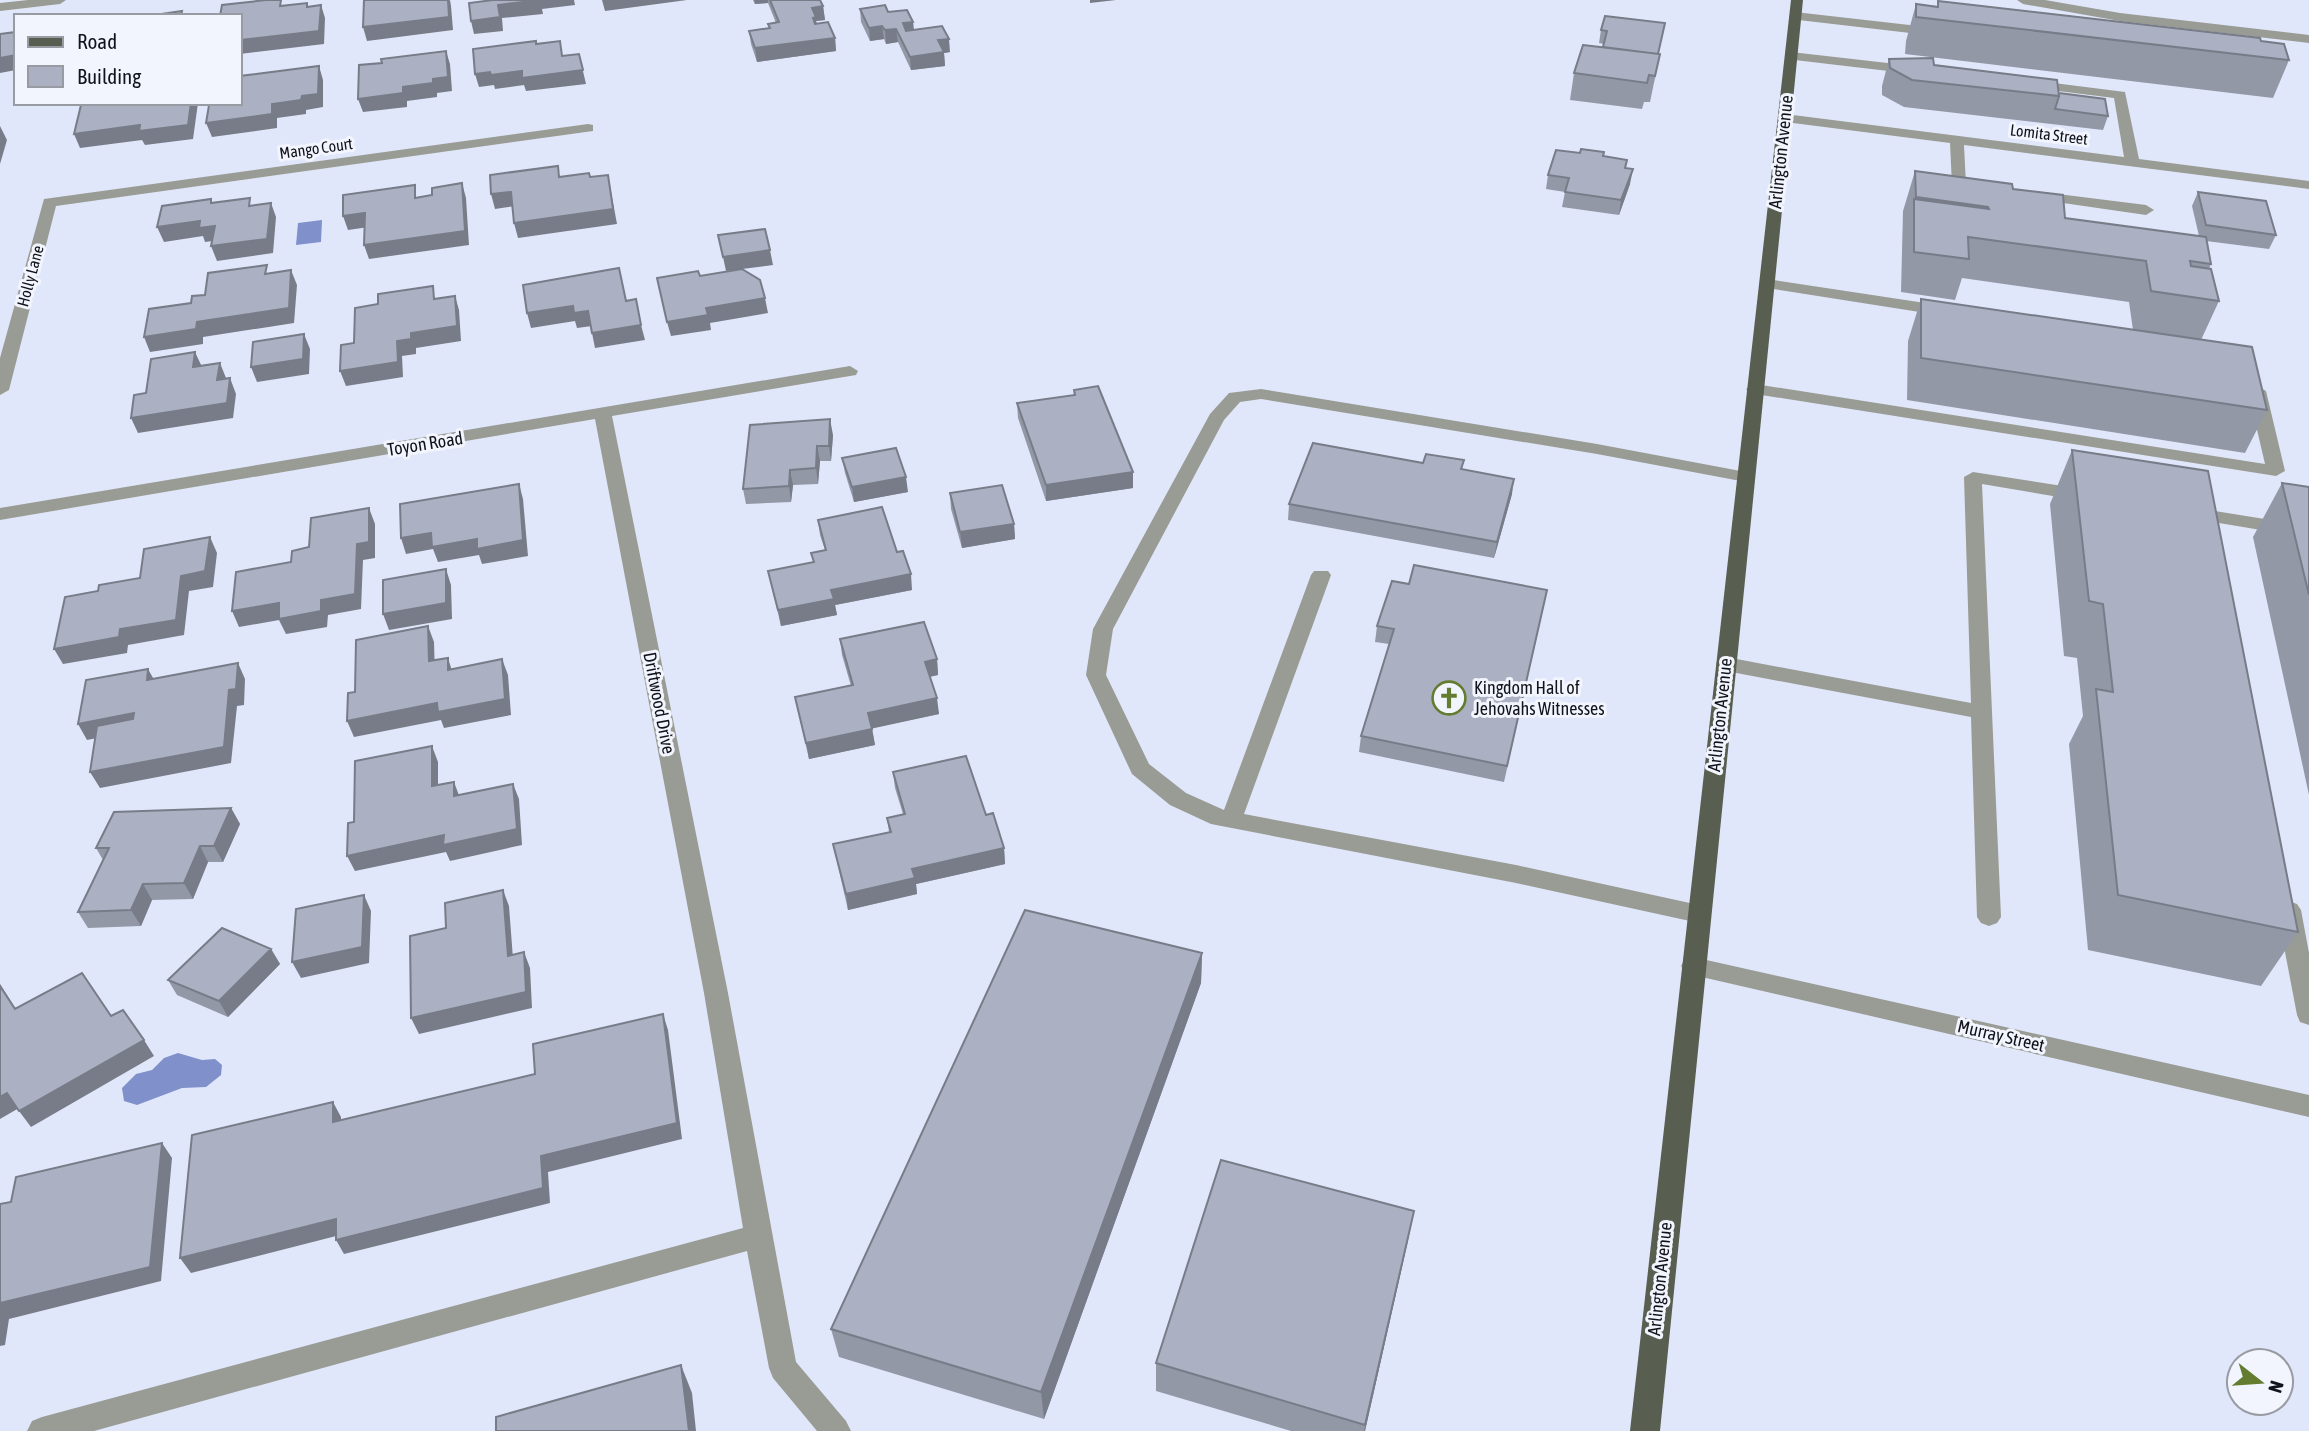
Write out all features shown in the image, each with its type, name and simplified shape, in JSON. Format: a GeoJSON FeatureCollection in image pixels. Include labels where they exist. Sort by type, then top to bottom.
{"type":"FeatureCollection","features":[{"type":"Feature","properties":{"kind":"main road","name":"Arlington Avenue"},"geometry":{"type":"LineString","coordinates":[[1645,1431],[1796,8]]}},
{"type":"Feature","properties":{"kind":"street"},"geometry":{"type":"LineString","coordinates":[[0,7],[60,0]]}},
{"type":"Feature","properties":{"kind":"street"},"geometry":{"type":"LineString","coordinates":[[2023,0],[2120,17],[2309,40]]}},
{"type":"Feature","properties":{"kind":"street"},"geometry":{"type":"LineString","coordinates":[[1796,8],[1945,33]]}},
{"type":"Feature","properties":{"kind":"street"},"geometry":{"type":"LineString","coordinates":[[1791,56],[1928,72]]}},
{"type":"Feature","properties":{"kind":"street"},"geometry":{"type":"LineString","coordinates":[[2011,82],[2120,95],[2132,162]]}},
{"type":"Feature","properties":{"kind":"street","name":"Lomita Street"},"geometry":{"type":"LineString","coordinates":[[1785,118],[2309,185]]}},
{"type":"Feature","properties":{"kind":"street","name":"Mango Court"},"geometry":{"type":"LineString","coordinates":[[49,202],[588,128]]}},
{"type":"Feature","properties":{"kind":"street"},"geometry":{"type":"LineString","coordinates":[[1957,140],[1959,185]]}},
{"type":"Feature","properties":{"kind":"street"},"geometry":{"type":"LineString","coordinates":[[2012,192],[2146,210]]}},
{"type":"Feature","properties":{"kind":"street","name":"Holly Lane"},"geometry":{"type":"LineString","coordinates":[[0,390],[49,202]]}},
{"type":"Feature","properties":{"kind":"street"},"geometry":{"type":"LineString","coordinates":[[1767,284],[1955,312]]}},
{"type":"Feature","properties":{"kind":"street","name":"Toyon Road"},"geometry":{"type":"LineString","coordinates":[[0,514],[850,371]]}},
{"type":"Feature","properties":{"kind":"street"},"geometry":{"type":"LineString","coordinates":[[1755,389],[2276,471],[2253,371]]}},
{"type":"Feature","properties":{"kind":"street"},"geometry":{"type":"LineString","coordinates":[[1699,914],[1516,874],[1212,816],[1178,799],[1140,769],[1096,676],[1103,629],[1216,418],[1235,397],[1261,394],[1597,449],[1746,477]]}},
{"type":"Feature","properties":{"kind":"street","name":"Driftwood Drive"},"geometry":{"type":"LineString","coordinates":[[603,414],[716,993],[783,1368],[836,1431]]}},
{"type":"Feature","properties":{"kind":"street"},"geometry":{"type":"LineString","coordinates":[[1989,917],[1973,477],[2107,499]]}},
{"type":"Feature","properties":{"kind":"street"},"geometry":{"type":"LineString","coordinates":[[2175,510],[2309,532]]}},
{"type":"Feature","properties":{"kind":"street"},"geometry":{"type":"LineString","coordinates":[[2215,517],[2220,544]]}},
{"type":"Feature","properties":{"kind":"street"},"geometry":{"type":"LineString","coordinates":[[1231,820],[1321,575]]}},
{"type":"Feature","properties":{"kind":"street"},"geometry":{"type":"LineString","coordinates":[[1726,664],[1981,712]]}},
{"type":"Feature","properties":{"kind":"street"},"geometry":{"type":"LineString","coordinates":[[2286,894],[2309,1015]]}},
{"type":"Feature","properties":{"kind":"street","name":"Murray Street"},"geometry":{"type":"LineString","coordinates":[[1693,966],[2309,1106]]}},
{"type":"Feature","properties":{"kind":"street"},"geometry":{"type":"LineString","coordinates":[[41,1431],[758,1236]]}},
{"type":"Feature","properties":{"kind":"water"},"geometry":{"type":"Polygon","coordinates":[[[322,220],[321,242],[296,245],[298,223],[322,220]]]}},
{"type":"Feature","properties":{"kind":"water"},"geometry":{"type":"Polygon","coordinates":[[[178,1053],[202,1060],[215,1059],[222,1065],[221,1075],[206,1087],[182,1088],[137,1105],[124,1101],[122,1088],[136,1074],[152,1070],[164,1058],[178,1053]]]}},
{"type":"Feature","properties":{"kind":"building"},"geometry":{"type":"Polygon","coordinates":[[[281,0],[280,6],[307,3],[307,7],[321,5],[319,31],[242,40],[242,14],[220,14],[222,5],[281,0]]]}},
{"type":"Feature","properties":{"kind":"building"},"geometry":{"type":"Polygon","coordinates":[[[364,0],[448,0],[449,17],[363,27],[364,0]]]}},
{"type":"Feature","properties":{"kind":"building"},"geometry":{"type":"Polygon","coordinates":[[[540,0],[498,5],[500,17],[471,21],[469,3],[540,0]]]}},
{"type":"Feature","properties":{"kind":"building"},"geometry":{"type":"Polygon","coordinates":[[[770,0],[820,0],[823,6],[812,8],[816,17],[813,18],[815,24],[828,22],[835,38],[755,48],[749,31],[770,28],[768,24],[779,22],[770,0]]]}},
{"type":"Feature","properties":{"kind":"building"},"geometry":{"type":"Polygon","coordinates":[[[1938,1],[2260,38],[2261,41],[2284,44],[2289,60],[1916,17],[1916,4],[1938,7],[1938,1]]]}},
{"type":"Feature","properties":{"kind":"building"},"geometry":{"type":"Polygon","coordinates":[[[885,5],[888,12],[907,10],[913,22],[903,23],[906,31],[942,26],[949,39],[938,40],[944,52],[910,57],[896,29],[885,30],[882,26],[869,28],[860,9],[885,5]]]}},
{"type":"Feature","properties":{"kind":"building"},"geometry":{"type":"Polygon","coordinates":[[[1605,16],[1665,23],[1658,54],[1603,47],[1607,31],[1601,30],[1605,16]]]}},
{"type":"Feature","properties":{"kind":"building"},"geometry":{"type":"Polygon","coordinates":[[[14,32],[14,55],[0,58],[0,34],[14,32]]]}},
{"type":"Feature","properties":{"kind":"building"},"geometry":{"type":"Polygon","coordinates":[[[536,41],[536,44],[560,41],[562,56],[579,54],[583,70],[522,78],[522,71],[475,74],[473,49],[536,41]]]}},
{"type":"Feature","properties":{"kind":"building"},"geometry":{"type":"Polygon","coordinates":[[[1583,45],[1660,54],[1655,76],[1649,75],[1647,83],[1574,73],[1583,45]]]}},
{"type":"Feature","properties":{"kind":"building"},"geometry":{"type":"Polygon","coordinates":[[[446,51],[448,77],[433,79],[433,83],[403,87],[403,93],[358,99],[359,65],[382,63],[381,59],[446,51]]]}},
{"type":"Feature","properties":{"kind":"building"},"geometry":{"type":"Polygon","coordinates":[[[1933,58],[1934,65],[2057,80],[2059,96],[1912,80],[1890,68],[1889,59],[1933,58]]]}},
{"type":"Feature","properties":{"kind":"building"},"geometry":{"type":"Polygon","coordinates":[[[319,66],[318,94],[302,96],[301,100],[272,104],[272,114],[206,123],[209,105],[242,105],[242,76],[319,66]]]}},
{"type":"Feature","properties":{"kind":"building"},"geometry":{"type":"Polygon","coordinates":[[[2059,93],[2105,99],[2108,116],[2055,109],[2059,93]]]}},
{"type":"Feature","properties":{"kind":"building"},"geometry":{"type":"Polygon","coordinates":[[[81,105],[191,105],[188,125],[139,131],[140,125],[74,134],[81,105]]]}},
{"type":"Feature","properties":{"kind":"building"},"geometry":{"type":"Polygon","coordinates":[[[1581,149],[1604,152],[1603,156],[1627,160],[1625,168],[1633,169],[1621,200],[1565,192],[1569,178],[1548,175],[1556,150],[1580,153],[1581,149]]]}},
{"type":"Feature","properties":{"kind":"building"},"geometry":{"type":"Polygon","coordinates":[[[558,166],[559,177],[589,173],[590,177],[608,175],[613,209],[514,223],[511,192],[491,194],[490,175],[558,166]]]}},
{"type":"Feature","properties":{"kind":"building"},"geometry":{"type":"Polygon","coordinates":[[[1915,171],[2012,184],[2013,189],[2063,195],[2065,218],[2206,237],[2211,264],[2190,261],[2191,266],[2211,269],[2219,301],[2151,291],[2146,261],[1968,237],[1969,259],[1914,252],[1914,199],[1989,209],[1916,197],[1915,171]]]}},
{"type":"Feature","properties":{"kind":"building"},"geometry":{"type":"Polygon","coordinates":[[[462,183],[465,231],[364,245],[365,213],[343,216],[343,195],[415,185],[415,198],[432,195],[432,188],[462,183]]]}},
{"type":"Feature","properties":{"kind":"building"},"geometry":{"type":"Polygon","coordinates":[[[2198,192],[2266,201],[2276,235],[2206,225],[2198,192]]]}},
{"type":"Feature","properties":{"kind":"building"},"geometry":{"type":"Polygon","coordinates":[[[250,198],[249,206],[271,203],[267,239],[211,246],[215,226],[199,228],[200,221],[157,227],[162,206],[211,199],[211,203],[250,198]]]}},
{"type":"Feature","properties":{"kind":"building"},"geometry":{"type":"Polygon","coordinates":[[[765,229],[770,250],[723,257],[718,235],[765,229]]]}},
{"type":"Feature","properties":{"kind":"building"},"geometry":{"type":"Polygon","coordinates":[[[267,265],[265,274],[291,270],[289,308],[197,322],[196,329],[144,337],[149,309],[191,303],[192,296],[205,295],[208,273],[267,265]]]}},
{"type":"Feature","properties":{"kind":"building"},"geometry":{"type":"Polygon","coordinates":[[[619,268],[626,301],[636,299],[641,325],[592,333],[588,311],[574,313],[573,306],[527,313],[523,285],[619,268]]]}},
{"type":"Feature","properties":{"kind":"building"},"geometry":{"type":"Polygon","coordinates":[[[742,269],[760,280],[765,298],[706,308],[708,315],[667,322],[657,278],[698,271],[700,276],[742,269]]]}},
{"type":"Feature","properties":{"kind":"building"},"geometry":{"type":"Polygon","coordinates":[[[433,286],[434,299],[455,296],[457,326],[411,333],[411,339],[397,341],[398,362],[340,371],[341,345],[354,343],[355,308],[378,304],[378,294],[433,286]]]}},
{"type":"Feature","properties":{"kind":"building"},"geometry":{"type":"Polygon","coordinates":[[[1921,299],[2252,347],[2267,410],[1921,358],[1921,299]]]}},
{"type":"Feature","properties":{"kind":"building"},"geometry":{"type":"Polygon","coordinates":[[[304,334],[303,359],[251,367],[253,342],[304,334]]]}},
{"type":"Feature","properties":{"kind":"building"},"geometry":{"type":"Polygon","coordinates":[[[195,352],[193,367],[220,363],[217,380],[230,378],[227,403],[131,418],[134,395],[146,393],[151,359],[195,352]]]}},
{"type":"Feature","properties":{"kind":"building"},"geometry":{"type":"Polygon","coordinates":[[[1098,386],[1133,472],[1046,485],[1017,403],[1075,395],[1074,390],[1098,386]]]}},
{"type":"Feature","properties":{"kind":"building"},"geometry":{"type":"Polygon","coordinates":[[[830,419],[829,446],[817,446],[816,468],[790,470],[789,486],[743,489],[750,425],[830,419]]]}},
{"type":"Feature","properties":{"kind":"building"},"geometry":{"type":"Polygon","coordinates":[[[1313,443],[1423,463],[1426,454],[1464,460],[1461,469],[1514,479],[1497,542],[1289,504],[1313,443]]]}},
{"type":"Feature","properties":{"kind":"building"},"geometry":{"type":"Polygon","coordinates":[[[896,448],[906,477],[852,487],[842,458],[896,448]]]}},
{"type":"Feature","properties":{"kind":"building"},"geometry":{"type":"Polygon","coordinates":[[[2072,450],[2208,471],[2298,932],[2118,895],[2096,689],[2113,692],[2103,604],[2089,601],[2072,450]]]}},
{"type":"Feature","properties":{"kind":"building"},"geometry":{"type":"Polygon","coordinates":[[[2282,483],[2309,487],[2309,595],[2282,483]]]}},
{"type":"Feature","properties":{"kind":"building"},"geometry":{"type":"Polygon","coordinates":[[[519,484],[523,540],[477,549],[477,539],[432,547],[431,533],[401,538],[400,504],[519,484]]]}},
{"type":"Feature","properties":{"kind":"building"},"geometry":{"type":"Polygon","coordinates":[[[1002,485],[1014,524],[960,532],[950,493],[1002,485]]]}},
{"type":"Feature","properties":{"kind":"building"},"geometry":{"type":"Polygon","coordinates":[[[882,507],[897,552],[903,551],[911,574],[831,590],[834,599],[778,610],[768,571],[814,562],[811,553],[826,550],[818,520],[882,507]]]}},
{"type":"Feature","properties":{"kind":"building"},"geometry":{"type":"Polygon","coordinates":[[[369,508],[369,542],[357,544],[355,594],[321,600],[321,611],[279,619],[279,603],[232,611],[236,572],[291,562],[292,551],[309,547],[311,518],[369,508]]]}},
{"type":"Feature","properties":{"kind":"building"},"geometry":{"type":"Polygon","coordinates":[[[210,537],[205,571],[181,576],[176,620],[120,629],[119,637],[54,649],[65,597],[98,591],[99,585],[140,578],[144,549],[210,537]]]}},
{"type":"Feature","properties":{"kind":"building","name":"Kingdom Hall of Jehovahs Witnesses"},"geometry":{"type":"Polygon","coordinates":[[[1414,565],[1547,590],[1507,766],[1361,736],[1394,629],[1377,626],[1392,581],[1409,584],[1414,565]]]}},
{"type":"Feature","properties":{"kind":"building"},"geometry":{"type":"Polygon","coordinates":[[[446,569],[446,603],[383,614],[383,580],[446,569]]]}},
{"type":"Feature","properties":{"kind":"building"},"geometry":{"type":"Polygon","coordinates":[[[924,622],[937,659],[925,662],[937,698],[868,713],[872,729],[806,743],[795,697],[853,685],[840,639],[924,622]]]}},
{"type":"Feature","properties":{"kind":"building"},"geometry":{"type":"Polygon","coordinates":[[[428,626],[429,661],[448,658],[448,670],[502,659],[505,699],[438,712],[437,703],[347,721],[348,693],[355,692],[356,640],[428,626]]]}},
{"type":"Feature","properties":{"kind":"building"},"geometry":{"type":"Polygon","coordinates":[[[238,663],[236,689],[229,690],[224,747],[90,772],[97,726],[133,719],[134,713],[78,724],[86,680],[148,669],[147,680],[238,663]]]}},
{"type":"Feature","properties":{"kind":"building"},"geometry":{"type":"Polygon","coordinates":[[[432,746],[432,786],[454,782],[454,796],[513,784],[517,829],[443,845],[444,835],[347,856],[348,823],[354,822],[355,761],[432,746]]]}},
{"type":"Feature","properties":{"kind":"building"},"geometry":{"type":"Polygon","coordinates":[[[966,756],[986,815],[993,813],[1004,848],[912,869],[915,878],[846,894],[833,844],[891,832],[887,818],[905,814],[893,772],[966,756]]]}},
{"type":"Feature","properties":{"kind":"building"},"geometry":{"type":"Polygon","coordinates":[[[231,808],[214,846],[200,846],[184,883],[143,884],[131,910],[78,912],[109,848],[96,848],[114,812],[231,808]]]}},
{"type":"Feature","properties":{"kind":"building"},"geometry":{"type":"Polygon","coordinates":[[[503,890],[508,956],[524,952],[526,992],[411,1018],[410,936],[446,928],[445,903],[503,890]]]}},
{"type":"Feature","properties":{"kind":"building"},"geometry":{"type":"Polygon","coordinates":[[[364,895],[362,947],[292,962],[296,909],[364,895]]]}},
{"type":"Feature","properties":{"kind":"building"},"geometry":{"type":"Polygon","coordinates":[[[1025,910],[1202,953],[1041,1392],[831,1329],[1025,910]]]}},
{"type":"Feature","properties":{"kind":"building"},"geometry":{"type":"Polygon","coordinates":[[[222,928],[271,949],[219,1001],[168,980],[222,928]]]}},
{"type":"Feature","properties":{"kind":"building"},"geometry":{"type":"Polygon","coordinates":[[[82,973],[111,1016],[123,1010],[144,1040],[19,1111],[7,1093],[0,1097],[0,986],[15,1009],[82,973]]]}},
{"type":"Feature","properties":{"kind":"building"},"geometry":{"type":"Polygon","coordinates":[[[663,1014],[677,1123],[541,1156],[543,1188],[336,1240],[336,1219],[180,1258],[192,1135],[333,1102],[333,1122],[535,1074],[533,1044],[663,1014]]]}},
{"type":"Feature","properties":{"kind":"building"},"geometry":{"type":"Polygon","coordinates":[[[162,1143],[150,1267],[0,1303],[0,1204],[11,1202],[16,1177],[162,1143]]]}},
{"type":"Feature","properties":{"kind":"building"},"geometry":{"type":"Polygon","coordinates":[[[1221,1160],[1414,1211],[1365,1425],[1156,1363],[1221,1160]]]}},
{"type":"Feature","properties":{"kind":"building"},"geometry":{"type":"Polygon","coordinates":[[[681,1365],[689,1431],[496,1431],[496,1417],[681,1365]]]}},
{"type":"Feature","properties":{"kind":"place","name":"Kingdom Hall of Jehovahs Witnesses"},"geometry":{"type":"Point","coordinates":[1449,698]}}]}
